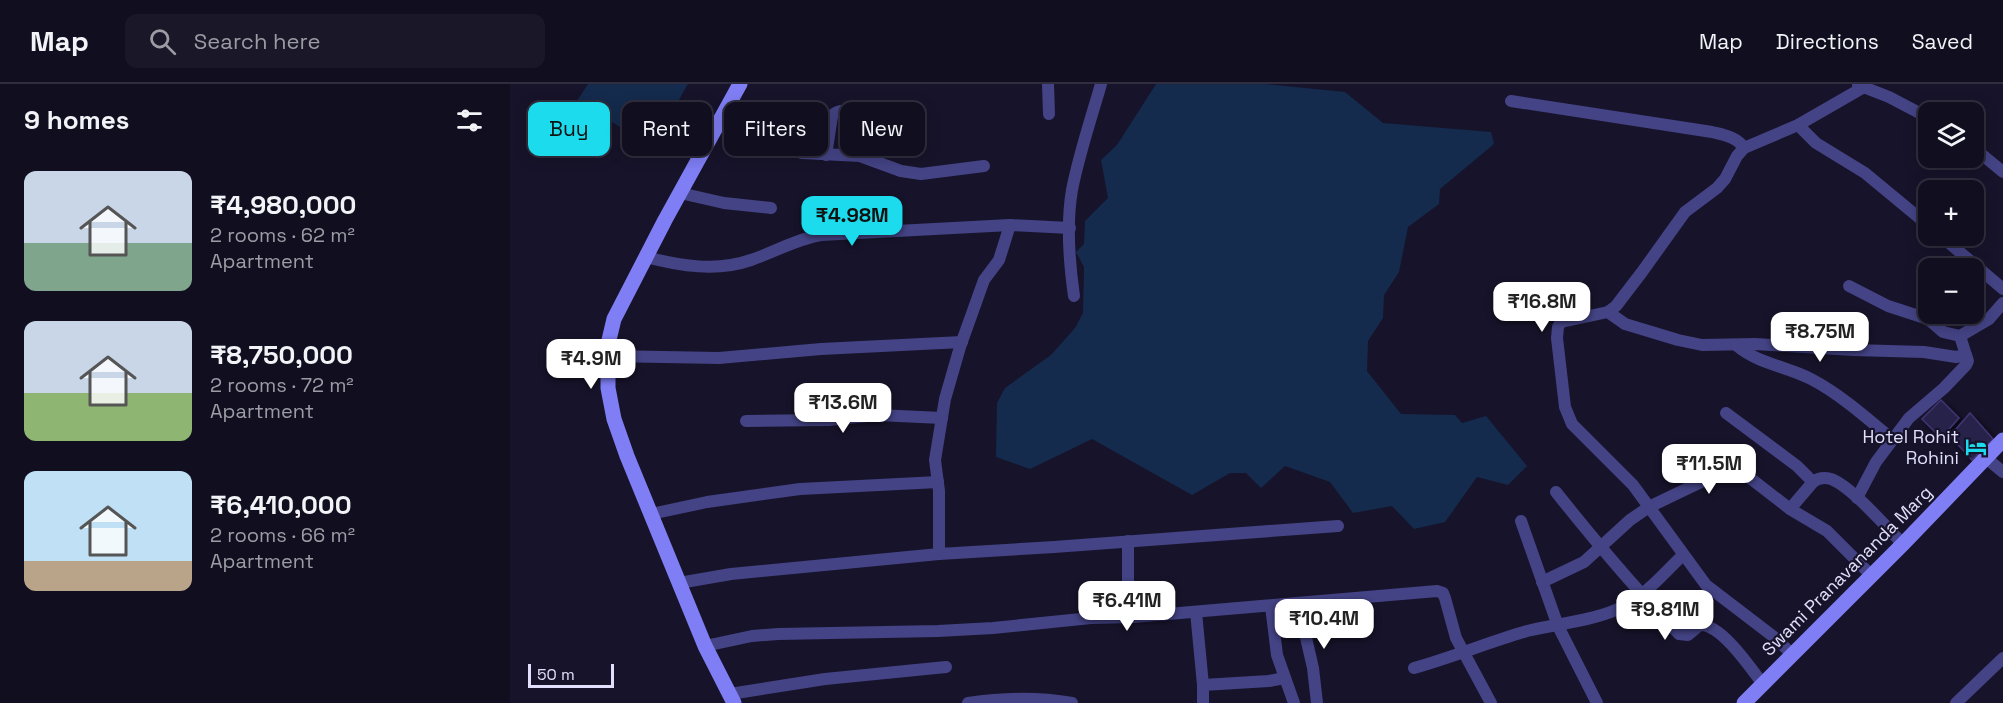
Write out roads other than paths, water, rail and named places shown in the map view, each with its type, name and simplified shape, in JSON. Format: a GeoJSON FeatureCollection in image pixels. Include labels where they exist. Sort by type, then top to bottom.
{"type":"FeatureCollection","features":[{"type":"Feature","properties":{"kind":"main road"},"geometry":{"type":"LineString","coordinates":[[732,699],[705,646],[627,456],[614,419],[608,388],[608,356],[614,319],[740,84]]}},
{"type":"Feature","properties":{"kind":"main road","name":"Swami Pranavananda Marg"},"geometry":{"type":"LineString","coordinates":[[1744,703],[2003,440]]}},
{"type":"Feature","properties":{"kind":"street"},"geometry":{"type":"LineString","coordinates":[[1048,84],[1049,114]]}},
{"type":"Feature","properties":{"kind":"street"},"geometry":{"type":"LineString","coordinates":[[1074,296],[1069,252],[1072,193],[1082,148],[1101,84]]}},
{"type":"Feature","properties":{"kind":"street"},"geometry":{"type":"LineString","coordinates":[[1792,654],[1774,637],[1713,592],[1683,555],[1633,485],[1572,424],[1566,407],[1557,338],[1558,327],[1561,322],[1608,312],[1616,306],[1685,212],[1717,188],[1744,148],[1798,125],[1859,85],[1918,113]]}},
{"type":"Feature","properties":{"kind":"street"},"geometry":{"type":"LineString","coordinates":[[1511,101],[1712,132],[1740,142],[1744,148]]}},
{"type":"Feature","properties":{"kind":"street"},"geometry":{"type":"LineString","coordinates":[[828,142],[832,116],[835,112],[841,110],[868,117],[873,120],[875,127],[874,160]]}},
{"type":"Feature","properties":{"kind":"street"},"geometry":{"type":"LineString","coordinates":[[718,123],[724,125]]}},
{"type":"Feature","properties":{"kind":"street"},"geometry":{"type":"LineString","coordinates":[[1798,125],[1816,143],[1852,164],[1918,217]]}},
{"type":"Feature","properties":{"kind":"street"},"geometry":{"type":"LineString","coordinates":[[828,155],[860,156],[901,171],[921,174],[984,166]]}},
{"type":"Feature","properties":{"kind":"street"},"geometry":{"type":"LineString","coordinates":[[1984,156],[2003,172]]}},
{"type":"Feature","properties":{"kind":"street"},"geometry":{"type":"LineString","coordinates":[[680,193],[724,203],[771,208]]}},
{"type":"Feature","properties":{"kind":"street"},"geometry":{"type":"LineString","coordinates":[[646,257],[703,267],[750,261],[805,238],[821,235],[1010,225],[1070,228]]}},
{"type":"Feature","properties":{"kind":"street"},"geometry":{"type":"LineString","coordinates":[[939,554],[938,482],[935,460],[945,399],[984,280],[999,260],[1010,225]]}},
{"type":"Feature","properties":{"kind":"street"},"geometry":{"type":"LineString","coordinates":[[1953,246],[2003,289]]}},
{"type":"Feature","properties":{"kind":"street"},"geometry":{"type":"LineString","coordinates":[[1849,286],[1888,306],[1928,319],[1943,332],[1960,336],[1989,318],[2003,303]]}},
{"type":"Feature","properties":{"kind":"street"},"geometry":{"type":"LineString","coordinates":[[1608,312],[1625,324],[1702,345],[1924,352],[1956,357],[1966,355]]}},
{"type":"Feature","properties":{"kind":"street"},"geometry":{"type":"LineString","coordinates":[[1857,498],[1876,462],[1909,418],[1944,388],[1966,365],[1968,361],[1960,336]]}},
{"type":"Feature","properties":{"kind":"street"},"geometry":{"type":"LineString","coordinates":[[608,356],[719,358],[821,349],[962,342]]}},
{"type":"Feature","properties":{"kind":"street"},"geometry":{"type":"LineString","coordinates":[[1736,345],[1754,358],[1814,380],[1863,414],[1893,440]]}},
{"type":"Feature","properties":{"kind":"street"},"geometry":{"type":"LineString","coordinates":[[1726,413],[1797,466],[1813,482]]}},
{"type":"Feature","properties":{"kind":"street"},"geometry":{"type":"LineString","coordinates":[[746,421],[830,420],[877,415],[942,418]]}},
{"type":"Feature","properties":{"kind":"street"},"geometry":{"type":"LineString","coordinates":[[1986,458],[2003,472]]}},
{"type":"Feature","properties":{"kind":"street"},"geometry":{"type":"LineString","coordinates":[[1542,582],[1584,562],[1630,520],[1649,507],[1730,468],[1741,471],[1790,509],[1827,531],[1871,575]]}},
{"type":"Feature","properties":{"kind":"street"},"geometry":{"type":"LineString","coordinates":[[1790,509],[1813,482],[1817,479],[1830,479],[1857,498],[1903,544]]}},
{"type":"Feature","properties":{"kind":"street"},"geometry":{"type":"LineString","coordinates":[[651,514],[779,491],[938,482]]}},
{"type":"Feature","properties":{"kind":"street"},"geometry":{"type":"LineString","coordinates":[[1556,492],[1600,548],[1641,595],[1679,633],[1688,635],[1700,625],[1709,626],[1738,650],[1762,683]]}},
{"type":"Feature","properties":{"kind":"street"},"geometry":{"type":"LineString","coordinates":[[1521,521],[1558,626],[1597,703]]}},
{"type":"Feature","properties":{"kind":"street"},"geometry":{"type":"LineString","coordinates":[[680,583],[731,574],[939,554],[1338,526]]}},
{"type":"Feature","properties":{"kind":"street"},"geometry":{"type":"LineString","coordinates":[[1128,541],[1128,580],[1133,617]]}},
{"type":"Feature","properties":{"kind":"street"},"geometry":{"type":"LineString","coordinates":[[1414,668],[1510,636],[1613,611],[1641,595],[1683,555]]}},
{"type":"Feature","properties":{"kind":"street"},"geometry":{"type":"LineString","coordinates":[[705,646],[752,636],[778,634],[993,628],[1091,618],[1133,617],[1437,591],[1443,593],[1446,598],[1456,638],[1491,703]]}},
{"type":"Feature","properties":{"kind":"street"},"geometry":{"type":"LineString","coordinates":[[1298,603],[1317,703]]}},
{"type":"Feature","properties":{"kind":"street"},"geometry":{"type":"LineString","coordinates":[[1271,606],[1277,655],[1294,703]]}},
{"type":"Feature","properties":{"kind":"street"},"geometry":{"type":"LineString","coordinates":[[1196,612],[1203,703]]}},
{"type":"Feature","properties":{"kind":"street"},"geometry":{"type":"LineString","coordinates":[[1956,703],[2003,658]]}},
{"type":"Feature","properties":{"kind":"street"},"geometry":{"type":"LineString","coordinates":[[732,699],[825,680],[946,667]]}},
{"type":"Feature","properties":{"kind":"street"},"geometry":{"type":"LineString","coordinates":[[1203,685],[1259,682],[1284,678]]}},
{"type":"Feature","properties":{"kind":"street"},"geometry":{"type":"LineString","coordinates":[[968,703],[1020,699],[1053,699],[1072,703]]}},
{"type":"Feature","properties":{"kind":"water"},"geometry":{"type":"Polygon","coordinates":[[[588,84],[688,84],[678,102],[622,102],[622,128],[610,121],[610,102],[577,101],[588,84]]]}},
{"type":"Feature","properties":{"kind":"water"},"geometry":{"type":"Polygon","coordinates":[[[1156,84],[1265,84],[1345,92],[1383,123],[1491,132],[1494,144],[1440,189],[1439,204],[1408,227],[1399,272],[1384,295],[1383,318],[1368,341],[1367,371],[1401,414],[1455,415],[1462,423],[1486,416],[1527,466],[1508,485],[1477,477],[1445,522],[1414,529],[1392,506],[1353,513],[1330,482],[1285,466],[1261,488],[1246,473],[1230,473],[1192,495],[1092,439],[1030,469],[996,457],[997,403],[1005,388],[1051,355],[1075,328],[1083,313],[1084,267],[1076,252],[1084,244],[1085,221],[1108,198],[1101,160],[1117,145],[1156,84]]]}},
{"type":"Feature","properties":{"kind":"place","name":"Hotel Rohit Rohini"},"geometry":{"type":"Point","coordinates":[1976,447]}}]}
